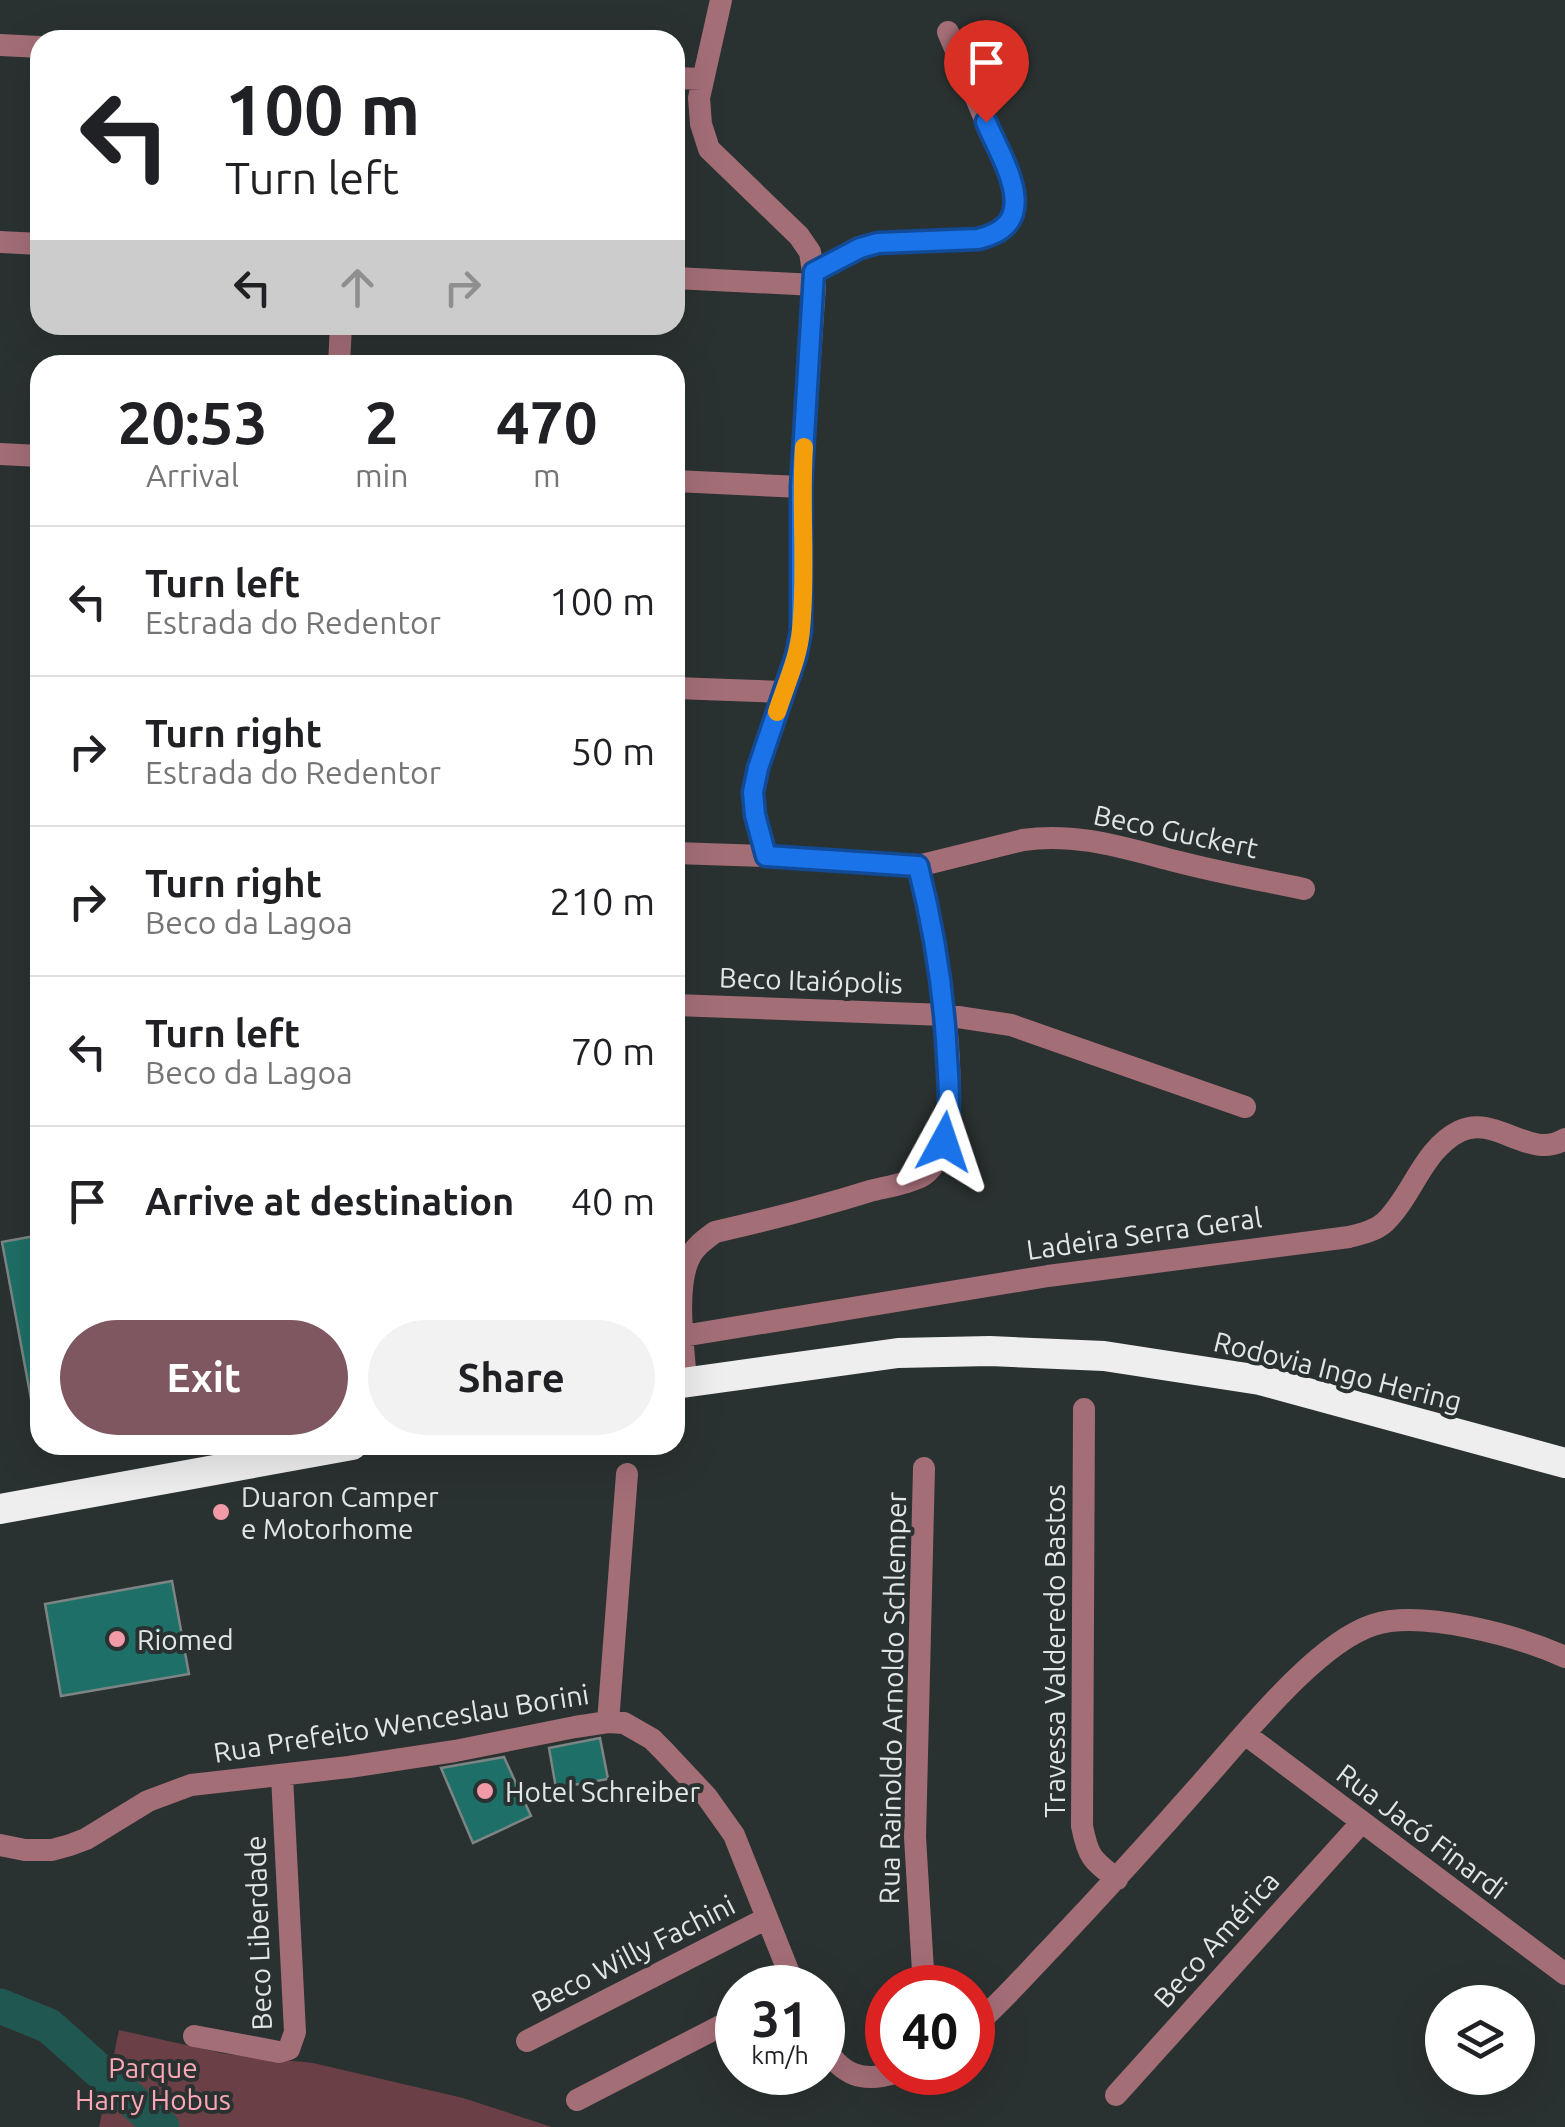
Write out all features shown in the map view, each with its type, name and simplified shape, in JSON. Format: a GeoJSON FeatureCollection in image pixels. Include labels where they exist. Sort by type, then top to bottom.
{"type":"FeatureCollection","features":[{"type":"Feature","properties":{"kind":"highway","name":"Rodovia Ingo Hering"},"geometry":{"type":"LineString","coordinates":[[685,1382],[898,1353],[990,1351],[1104,1356],[1260,1380],[1565,1463]]}},
{"type":"Feature","properties":{"kind":"highway"},"geometry":{"type":"LineString","coordinates":[[0,1508],[296,1455]]}},
{"type":"Feature","properties":{"kind":"street"},"geometry":{"type":"LineString","coordinates":[[721,0],[699,98],[701,124],[709,149],[798,236],[810,252],[814,279],[801,487],[801,631],[753,792],[766,856]]}},
{"type":"Feature","properties":{"kind":"street"},"geometry":{"type":"LineString","coordinates":[[685,278],[814,279],[860,248],[878,243],[978,239],[994,236],[1004,228],[1014,216],[1012,183],[948,32]]}},
{"type":"Feature","properties":{"kind":"street"},"geometry":{"type":"LineString","coordinates":[[0,45],[30,46]]}},
{"type":"Feature","properties":{"kind":"street"},"geometry":{"type":"LineString","coordinates":[[685,78],[702,79]]}},
{"type":"Feature","properties":{"kind":"street"},"geometry":{"type":"LineString","coordinates":[[0,242],[30,244]]}},
{"type":"Feature","properties":{"kind":"street"},"geometry":{"type":"LineString","coordinates":[[0,454],[30,456]]}},
{"type":"Feature","properties":{"kind":"street"},"geometry":{"type":"LineString","coordinates":[[685,481],[801,487]]}},
{"type":"Feature","properties":{"kind":"street"},"geometry":{"type":"LineString","coordinates":[[685,688],[783,692]]}},
{"type":"Feature","properties":{"kind":"street","name":"Beco Guckert"},"geometry":{"type":"LineString","coordinates":[[685,854],[918,866],[1023,840],[1082,839],[1304,889]]}},
{"type":"Feature","properties":{"kind":"street"},"geometry":{"type":"LineString","coordinates":[[685,1270],[700,1243],[716,1232],[922,1176],[935,1164],[949,1121],[945,1015],[918,866]]}},
{"type":"Feature","properties":{"kind":"street","name":"Beco Itaiópolis"},"geometry":{"type":"LineString","coordinates":[[685,1006],[945,1015],[1011,1025],[1245,1107]]}},
{"type":"Feature","properties":{"kind":"street","name":"Ladeira Serra Geral"},"geometry":{"type":"LineString","coordinates":[[685,1336],[1035,1278],[1348,1237],[1384,1223],[1444,1140],[1463,1129],[1477,1126],[1543,1146],[1565,1139]]}},
{"type":"Feature","properties":{"kind":"street","name":"Travessa Valderedo Bastos"},"geometry":{"type":"LineString","coordinates":[[1084,1409],[1082,1826],[1094,1861],[1117,1879]]}},
{"type":"Feature","properties":{"kind":"street","name":"Rua Rainoldo Arnoldo Schlemper"},"geometry":{"type":"LineString","coordinates":[[923,1965],[916,1837],[924,1468]]}},
{"type":"Feature","properties":{"kind":"street"},"geometry":{"type":"LineString","coordinates":[[608,1722],[627,1474]]}},
{"type":"Feature","properties":{"kind":"street"},"geometry":{"type":"LineString","coordinates":[[995,2004],[1117,1879],[1245,1734],[1314,1663],[1348,1636],[1399,1619],[1426,1620],[1493,1632],[1565,1657]]}},
{"type":"Feature","properties":{"kind":"street","name":"Rua Prefeito Wenceslau Borini"},"geometry":{"type":"LineString","coordinates":[[0,1845],[52,1850],[86,1839],[148,1801],[209,1782],[455,1752],[608,1722],[624,1723],[652,1739],[707,1797],[734,1835],[786,1965]]}},
{"type":"Feature","properties":{"kind":"street","name":"Rua Jacó Finardi"},"geometry":{"type":"LineString","coordinates":[[1245,1734],[1565,1974]]}},
{"type":"Feature","properties":{"kind":"street","name":"Beco Liberdade"},"geometry":{"type":"LineString","coordinates":[[194,2036],[280,2052],[289,2050],[293,2043],[282,1776]]}},
{"type":"Feature","properties":{"kind":"street","name":"Beco América"},"geometry":{"type":"LineString","coordinates":[[1116,2094],[1361,1823]]}},
{"type":"Feature","properties":{"kind":"street","name":"Beco Willy Fachini"},"geometry":{"type":"LineString","coordinates":[[527,2041],[767,1918]]}},
{"type":"Feature","properties":{"kind":"street"},"geometry":{"type":"LineString","coordinates":[[577,2100],[715,2029]]}},
{"type":"Feature","properties":{"kind":"green space","name":"Parque Harry Hobus"},"geometry":{"type":"Polygon","coordinates":[[[119,2030],[226,2054],[313,2063],[463,2098],[552,2127],[99,2127],[119,2030]]]}},
{"type":"Feature","properties":{"kind":"building"},"geometry":{"type":"Polygon","coordinates":[[[30,1237],[30,1393],[2,1242],[30,1237]]]}},
{"type":"Feature","properties":{"kind":"building","name":"Riomed"},"geometry":{"type":"Polygon","coordinates":[[[172,1581],[189,1674],[61,1696],[45,1604],[172,1581]]]}},
{"type":"Feature","properties":{"kind":"building"},"geometry":{"type":"Polygon","coordinates":[[[600,1738],[608,1779],[556,1788],[549,1748],[600,1738]]]}},
{"type":"Feature","properties":{"kind":"building","name":"Hotel Schreiber"},"geometry":{"type":"Polygon","coordinates":[[[504,1757],[531,1816],[473,1843],[441,1768],[504,1757]]]}},
{"type":"Feature","properties":{"kind":"waterway"},"geometry":{"type":"LineString","coordinates":[[0,2006],[49,2026],[162,2127]]}},
{"type":"Feature","properties":{"kind":"slow traffic"},"geometry":{"type":"LineString","coordinates":[[777,712],[801,631],[804,447]]}},
{"type":"Feature","properties":{"kind":"place","name":"Duaron Camper e Motorhome"},"geometry":{"type":"Point","coordinates":[221,1512]}},
{"type":"Feature","properties":{"kind":"place","name":"Riomed"},"geometry":{"type":"Point","coordinates":[117,1639]}},
{"type":"Feature","properties":{"kind":"place","name":"Hotel Schreiber"},"geometry":{"type":"Point","coordinates":[485,1791]}},
{"type":"Feature","properties":{"kind":"route"},"geometry":{"type":"LineString","coordinates":[[944,1142],[949,1121],[945,1015],[918,866],[766,856],[753,792],[801,631],[801,487],[814,272],[840,256],[878,243],[978,239],[994,236],[1004,228],[1014,216],[1016,200],[986,122]]}}]}
